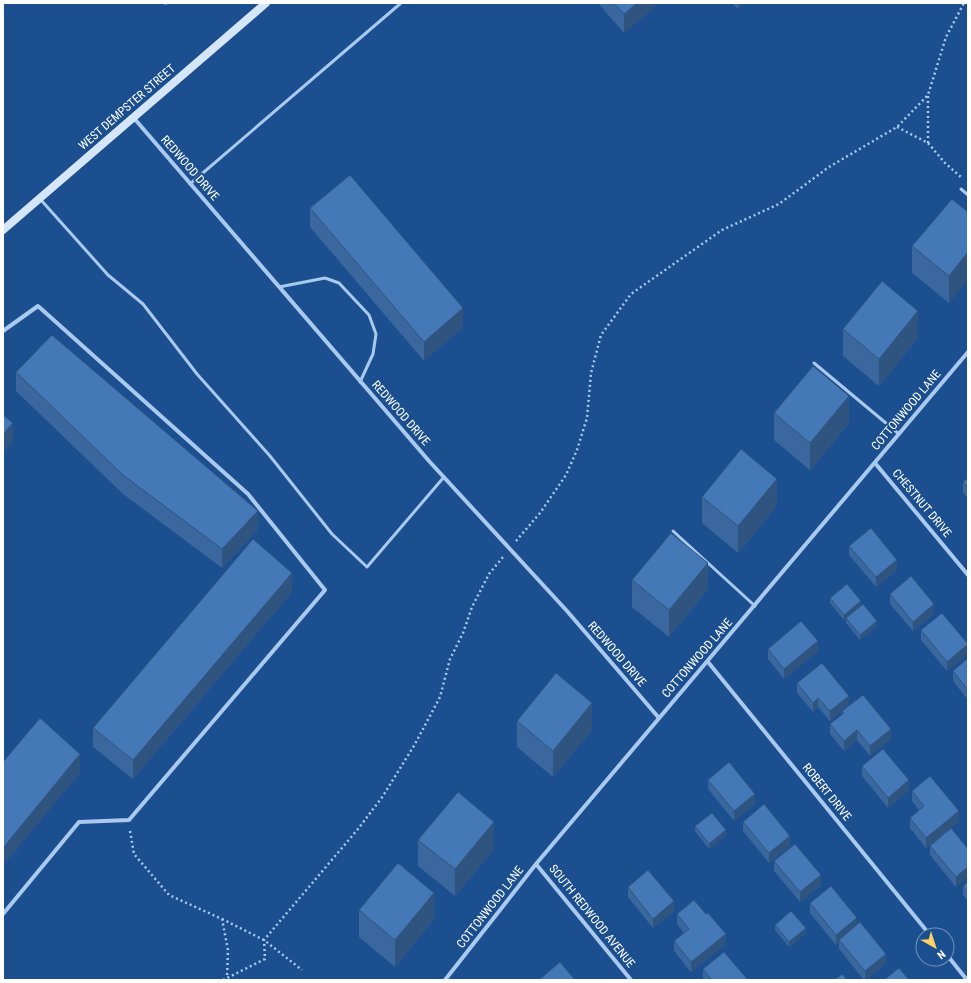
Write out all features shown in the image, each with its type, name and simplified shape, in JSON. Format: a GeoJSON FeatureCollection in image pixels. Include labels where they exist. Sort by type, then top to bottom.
{"type":"FeatureCollection","features":[{"type":"Feature","properties":{"kind":"main road","name":"WEST DEMPSTER STREET"},"geometry":{"type":"LineString","coordinates":[[3,230],[266,3]]}},
{"type":"Feature","properties":{"kind":"street","name":"REDWOOD DRIVE"},"geometry":{"type":"LineString","coordinates":[[133,117],[360,382],[444,477],[567,611],[659,718]]}},
{"type":"Feature","properties":{"kind":"street"},"geometry":{"type":"LineString","coordinates":[[3,331],[38,306],[248,494],[325,590],[129,820],[79,822],[3,914]]}},
{"type":"Feature","properties":{"kind":"street","name":"COTTONWOOD LANE"},"geometry":{"type":"LineString","coordinates":[[445,980],[536,864],[968,352]]}},
{"type":"Feature","properties":{"kind":"street","name":"CHESTNUT DRIVE"},"geometry":{"type":"LineString","coordinates":[[875,463],[968,575]]}},
{"type":"Feature","properties":{"kind":"street","name":"ROBERT DRIVE"},"geometry":{"type":"LineString","coordinates":[[708,662],[923,927]]}},
{"type":"Feature","properties":{"kind":"street","name":"SOUTH REDWOOD AVENUE"},"geometry":{"type":"LineString","coordinates":[[536,864],[631,980]]}},
{"type":"Feature","properties":{"kind":"street"},"geometry":{"type":"LineString","coordinates":[[955,965],[967,980]]}},
{"type":"Feature","properties":{"kind":"lane"},"geometry":{"type":"LineString","coordinates":[[190,184],[401,3]]}},
{"type":"Feature","properties":{"kind":"lane"},"geometry":{"type":"LineString","coordinates":[[961,189],[968,195]]}},
{"type":"Feature","properties":{"kind":"lane"},"geometry":{"type":"LineString","coordinates":[[39,198],[108,275],[143,304],[197,374],[270,456],[332,534],[367,567],[444,477]]}},
{"type":"Feature","properties":{"kind":"lane"},"geometry":{"type":"LineString","coordinates":[[279,287],[325,278],[338,283],[369,315],[376,334],[373,354],[360,382]]}},
{"type":"Feature","properties":{"kind":"lane"},"geometry":{"type":"LineString","coordinates":[[814,363],[898,434]]}},
{"type":"Feature","properties":{"kind":"lane"},"geometry":{"type":"LineString","coordinates":[[672,531],[755,606]]}},
{"type":"Feature","properties":{"kind":"path"},"geometry":{"type":"LineString","coordinates":[[928,143],[928,95],[946,37],[964,3]]}},
{"type":"Feature","properties":{"kind":"path"},"geometry":{"type":"LineString","coordinates":[[517,539],[540,514],[566,475],[577,450],[587,418],[591,373],[601,335],[631,294],[722,230],[779,204],[829,167],[897,127],[928,95]]}},
{"type":"Feature","properties":{"kind":"path"},"geometry":{"type":"LineString","coordinates":[[897,127],[928,143],[945,163],[967,181]]}},
{"type":"Feature","properties":{"kind":"path"},"geometry":{"type":"LineString","coordinates":[[223,980],[265,959],[264,940],[358,829],[383,796],[415,744],[440,697],[450,659],[463,633],[472,606],[489,574],[503,556]]}},
{"type":"Feature","properties":{"kind":"path"},"geometry":{"type":"LineString","coordinates":[[129,820],[134,854],[169,895],[264,940],[302,970]]}},
{"type":"Feature","properties":{"kind":"path"},"geometry":{"type":"LineString","coordinates":[[222,919],[228,950],[227,978]]}},
{"type":"Feature","properties":{"kind":"building"},"geometry":{"type":"Polygon","coordinates":[[[614,3],[637,3],[624,14],[614,3]]]}},
{"type":"Feature","properties":{"kind":"building"},"geometry":{"type":"Polygon","coordinates":[[[350,175],[463,308],[424,342],[310,208],[350,175]]]}},
{"type":"Feature","properties":{"kind":"building"},"geometry":{"type":"Polygon","coordinates":[[[952,199],[968,212],[968,252],[949,276],[912,246],[952,199]]]}},
{"type":"Feature","properties":{"kind":"building"},"geometry":{"type":"Polygon","coordinates":[[[882,281],[918,311],[879,359],[843,329],[882,281]]]}},
{"type":"Feature","properties":{"kind":"building"},"geometry":{"type":"Polygon","coordinates":[[[52,335],[258,511],[222,549],[123,475],[16,372],[52,335]]]}},
{"type":"Feature","properties":{"kind":"building"},"geometry":{"type":"Polygon","coordinates":[[[813,366],[849,396],[810,443],[774,413],[813,366]]]}},
{"type":"Feature","properties":{"kind":"building"},"geometry":{"type":"Polygon","coordinates":[[[3,415],[13,423],[3,434],[3,415]]]}},
{"type":"Feature","properties":{"kind":"building"},"geometry":{"type":"Polygon","coordinates":[[[741,449],[777,479],[738,526],[702,497],[741,449]]]}},
{"type":"Feature","properties":{"kind":"building"},"geometry":{"type":"Polygon","coordinates":[[[968,478],[968,488],[963,482],[968,478]]]}},
{"type":"Feature","properties":{"kind":"building"},"geometry":{"type":"Polygon","coordinates":[[[871,528],[897,560],[876,577],[849,546],[871,528]]]}},
{"type":"Feature","properties":{"kind":"building"},"geometry":{"type":"Polygon","coordinates":[[[671,533],[708,563],[669,610],[632,580],[671,533]]]}},
{"type":"Feature","properties":{"kind":"building"},"geometry":{"type":"Polygon","coordinates":[[[253,539],[292,573],[133,760],[93,728],[253,539]]]}},
{"type":"Feature","properties":{"kind":"building"},"geometry":{"type":"Polygon","coordinates":[[[911,576],[934,604],[913,622],[890,594],[911,576]]]}},
{"type":"Feature","properties":{"kind":"building"},"geometry":{"type":"Polygon","coordinates":[[[847,584],[861,601],[844,615],[830,598],[847,584]]]}},
{"type":"Feature","properties":{"kind":"building"},"geometry":{"type":"Polygon","coordinates":[[[863,604],[877,621],[860,635],[846,618],[863,604]]]}},
{"type":"Feature","properties":{"kind":"building"},"geometry":{"type":"Polygon","coordinates":[[[942,613],[968,644],[947,662],[921,630],[942,613]]]}},
{"type":"Feature","properties":{"kind":"building"},"geometry":{"type":"Polygon","coordinates":[[[801,621],[818,641],[784,669],[768,649],[801,621]]]}},
{"type":"Feature","properties":{"kind":"building"},"geometry":{"type":"Polygon","coordinates":[[[968,658],[968,690],[953,671],[968,658]]]}},
{"type":"Feature","properties":{"kind":"building"},"geometry":{"type":"Polygon","coordinates":[[[822,663],[849,696],[830,711],[818,698],[813,703],[797,683],[822,663]]]}},
{"type":"Feature","properties":{"kind":"building"},"geometry":{"type":"Polygon","coordinates":[[[556,673],[592,703],[553,751],[517,721],[556,673]]]}},
{"type":"Feature","properties":{"kind":"building"},"geometry":{"type":"Polygon","coordinates":[[[863,695],[891,729],[870,746],[857,730],[844,741],[830,724],[844,713],[842,711],[863,695]]]}},
{"type":"Feature","properties":{"kind":"building"},"geometry":{"type":"Polygon","coordinates":[[[40,718],[80,754],[3,848],[3,762],[40,718]]]}},
{"type":"Feature","properties":{"kind":"building"},"geometry":{"type":"Polygon","coordinates":[[[883,749],[909,780],[888,798],[862,766],[883,749]]]}},
{"type":"Feature","properties":{"kind":"building"},"geometry":{"type":"Polygon","coordinates":[[[729,762],[755,794],[734,811],[708,780],[729,762]]]}},
{"type":"Feature","properties":{"kind":"building"},"geometry":{"type":"Polygon","coordinates":[[[930,776],[959,811],[926,838],[910,818],[924,806],[912,791],[930,776]]]}},
{"type":"Feature","properties":{"kind":"building"},"geometry":{"type":"Polygon","coordinates":[[[458,792],[494,822],[455,869],[418,840],[458,792]]]}},
{"type":"Feature","properties":{"kind":"building"},"geometry":{"type":"Polygon","coordinates":[[[764,804],[790,836],[769,853],[743,822],[764,804]]]}},
{"type":"Feature","properties":{"kind":"building"},"geometry":{"type":"Polygon","coordinates":[[[712,813],[726,830],[709,844],[695,826],[712,813]]]}},
{"type":"Feature","properties":{"kind":"building"},"geometry":{"type":"Polygon","coordinates":[[[951,828],[968,849],[968,867],[956,877],[930,846],[951,828]]]}},
{"type":"Feature","properties":{"kind":"building"},"geometry":{"type":"Polygon","coordinates":[[[795,844],[821,875],[800,892],[774,861],[795,844]]]}},
{"type":"Feature","properties":{"kind":"building"},"geometry":{"type":"Polygon","coordinates":[[[398,863],[434,893],[395,940],[359,910],[398,863]]]}},
{"type":"Feature","properties":{"kind":"building"},"geometry":{"type":"Polygon","coordinates":[[[648,870],[674,901],[653,919],[628,887],[648,870]]]}},
{"type":"Feature","properties":{"kind":"building"},"geometry":{"type":"Polygon","coordinates":[[[968,882],[968,891],[963,886],[968,882]]]}},
{"type":"Feature","properties":{"kind":"building"},"geometry":{"type":"Polygon","coordinates":[[[831,886],[857,918],[836,935],[810,903],[831,886]]]}},
{"type":"Feature","properties":{"kind":"building"},"geometry":{"type":"Polygon","coordinates":[[[694,900],[706,914],[708,913],[726,934],[691,962],[674,941],[689,929],[677,914],[694,900]]]}},
{"type":"Feature","properties":{"kind":"building"},"geometry":{"type":"Polygon","coordinates":[[[791,911],[806,928],[789,942],[775,925],[791,911]]]}},
{"type":"Feature","properties":{"kind":"building"},"geometry":{"type":"Polygon","coordinates":[[[860,922],[886,954],[865,971],[839,940],[860,922]]]}},
{"type":"Feature","properties":{"kind":"building"},"geometry":{"type":"Polygon","coordinates":[[[724,952],[748,980],[712,980],[703,969],[724,952]]]}},
{"type":"Feature","properties":{"kind":"building"},"geometry":{"type":"Polygon","coordinates":[[[560,962],[575,980],[539,980],[560,962]]]}},
{"type":"Feature","properties":{"kind":"building"},"geometry":{"type":"Polygon","coordinates":[[[899,968],[909,980],[884,980],[899,968]]]}},
{"type":"Feature","properties":{"kind":"building"},"geometry":{"type":"Polygon","coordinates":[[[842,974],[847,980],[835,980],[842,974]]]}}]}
